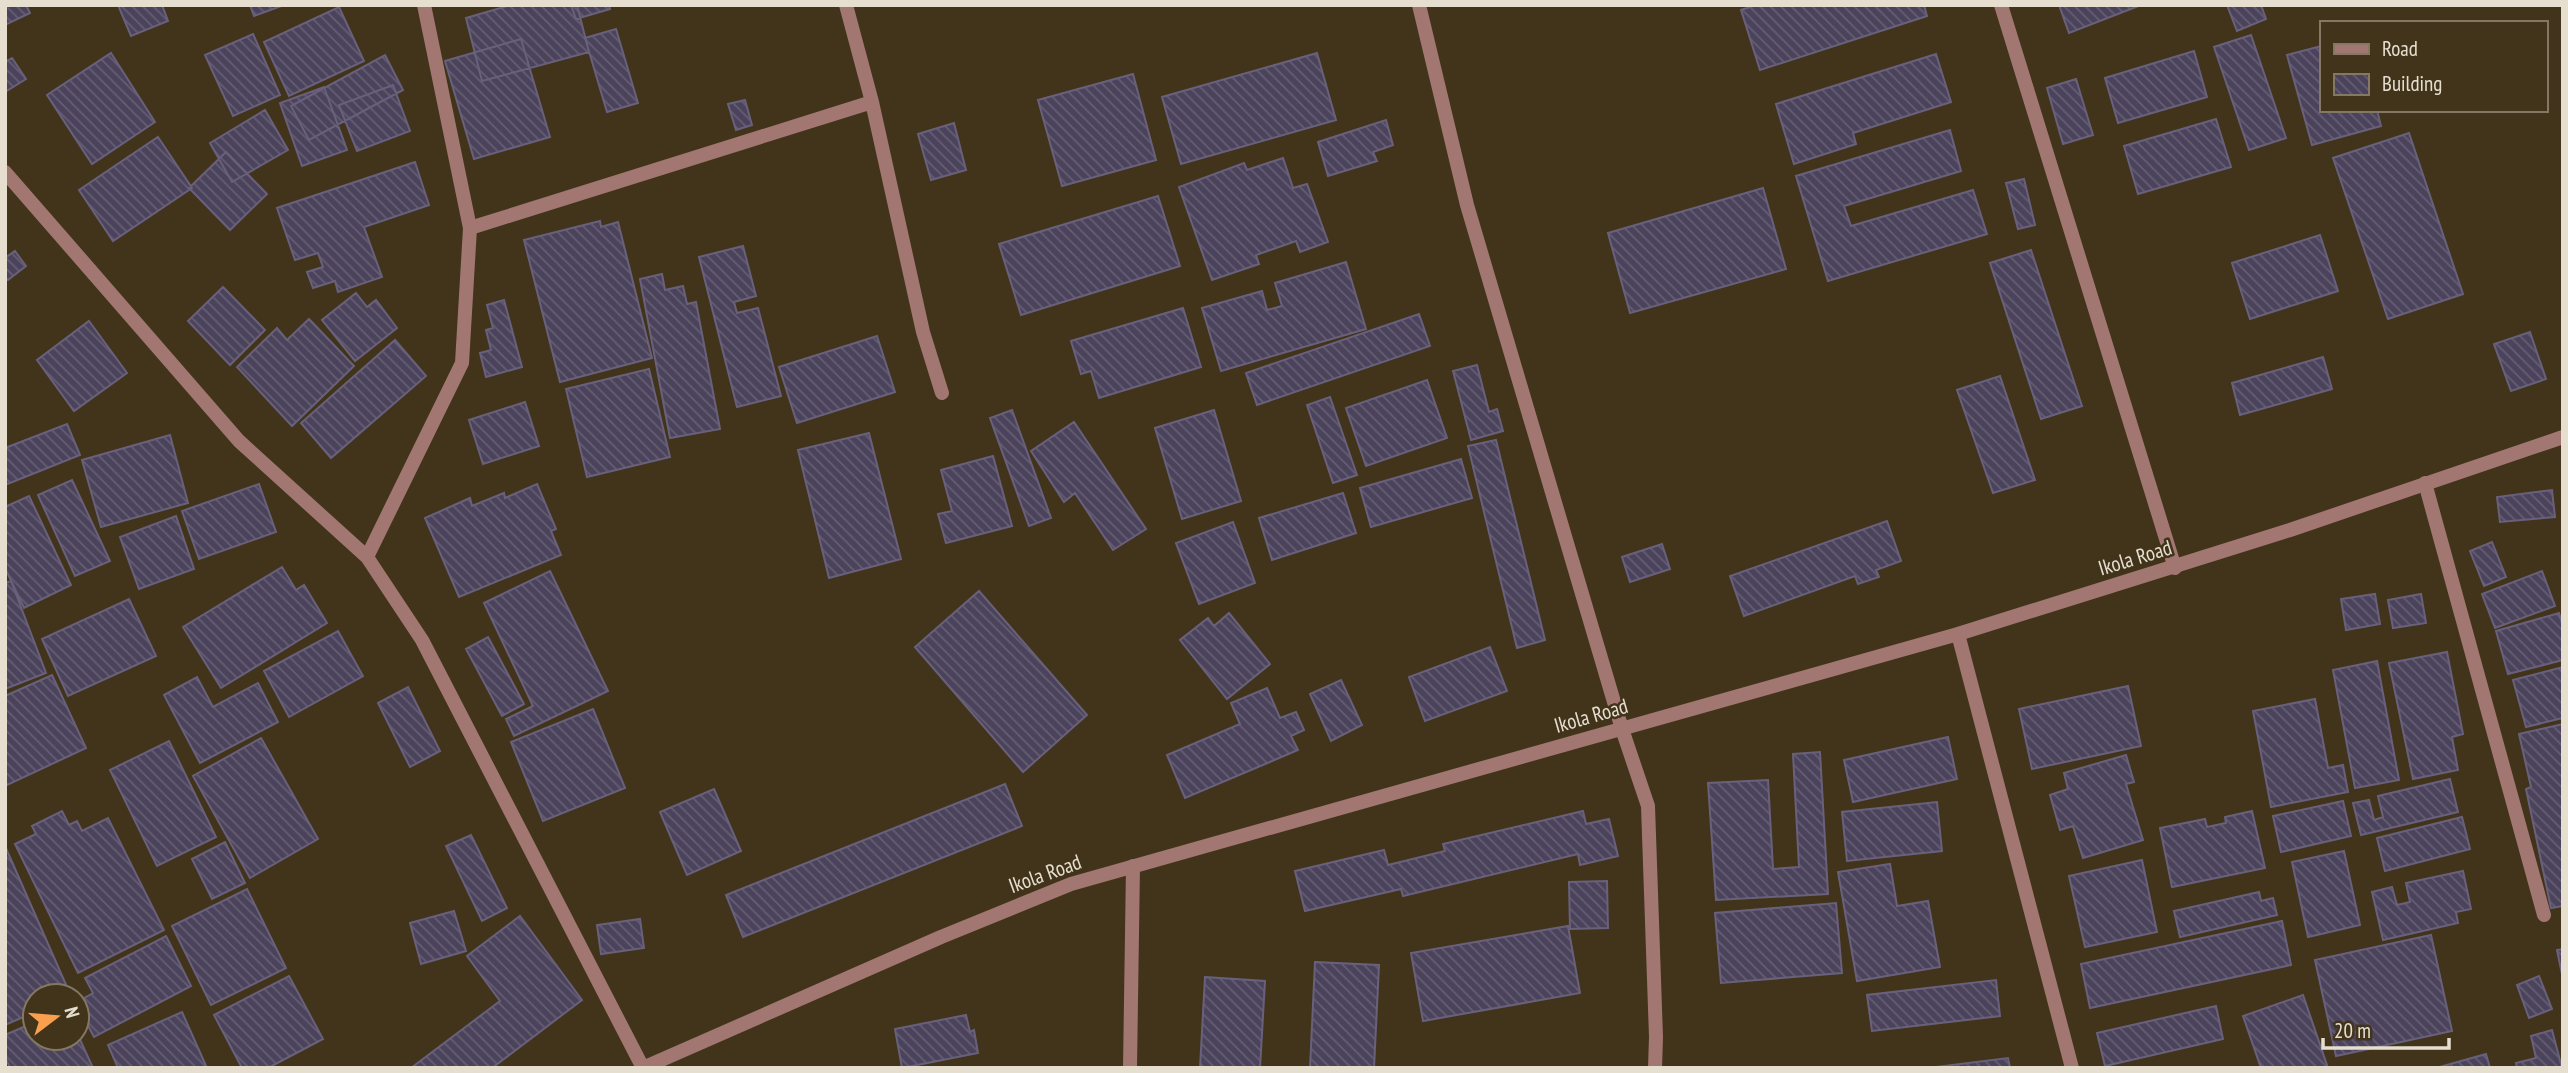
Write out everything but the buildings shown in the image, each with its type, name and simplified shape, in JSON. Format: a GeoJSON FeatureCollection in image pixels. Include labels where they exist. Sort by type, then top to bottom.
{"type":"FeatureCollection","features":[{"type":"Feature","properties":{"kind":"street"},"geometry":{"type":"LineString","coordinates":[[367,557],[462,363],[470,228],[424,5]]}},
{"type":"Feature","properties":{"kind":"street"},"geometry":{"type":"LineString","coordinates":[[846,5],[872,102],[922,332],[942,393]]}},
{"type":"Feature","properties":{"kind":"street"},"geometry":{"type":"LineString","coordinates":[[1419,5],[1467,205],[1622,729],[1648,806],[1657,1037],[1655,1068]]}},
{"type":"Feature","properties":{"kind":"street"},"geometry":{"type":"LineString","coordinates":[[2001,5],[2175,568]]}},
{"type":"Feature","properties":{"kind":"street"},"geometry":{"type":"LineString","coordinates":[[470,228],[872,102]]}},
{"type":"Feature","properties":{"kind":"street"},"geometry":{"type":"LineString","coordinates":[[5,172],[239,441],[367,557],[422,640],[643,1068]]}},
{"type":"Feature","properties":{"kind":"street","name":"Ikola Road"},"geometry":{"type":"LineString","coordinates":[[643,1068],[1071,884],[1958,634],[2175,568],[2563,437]]}},
{"type":"Feature","properties":{"kind":"street"},"geometry":{"type":"LineString","coordinates":[[2425,483],[2544,915]]}},
{"type":"Feature","properties":{"kind":"street"},"geometry":{"type":"LineString","coordinates":[[1958,634],[2072,1068]]}},
{"type":"Feature","properties":{"kind":"street"},"geometry":{"type":"LineString","coordinates":[[1130,1068],[1133,866]]}}]}
